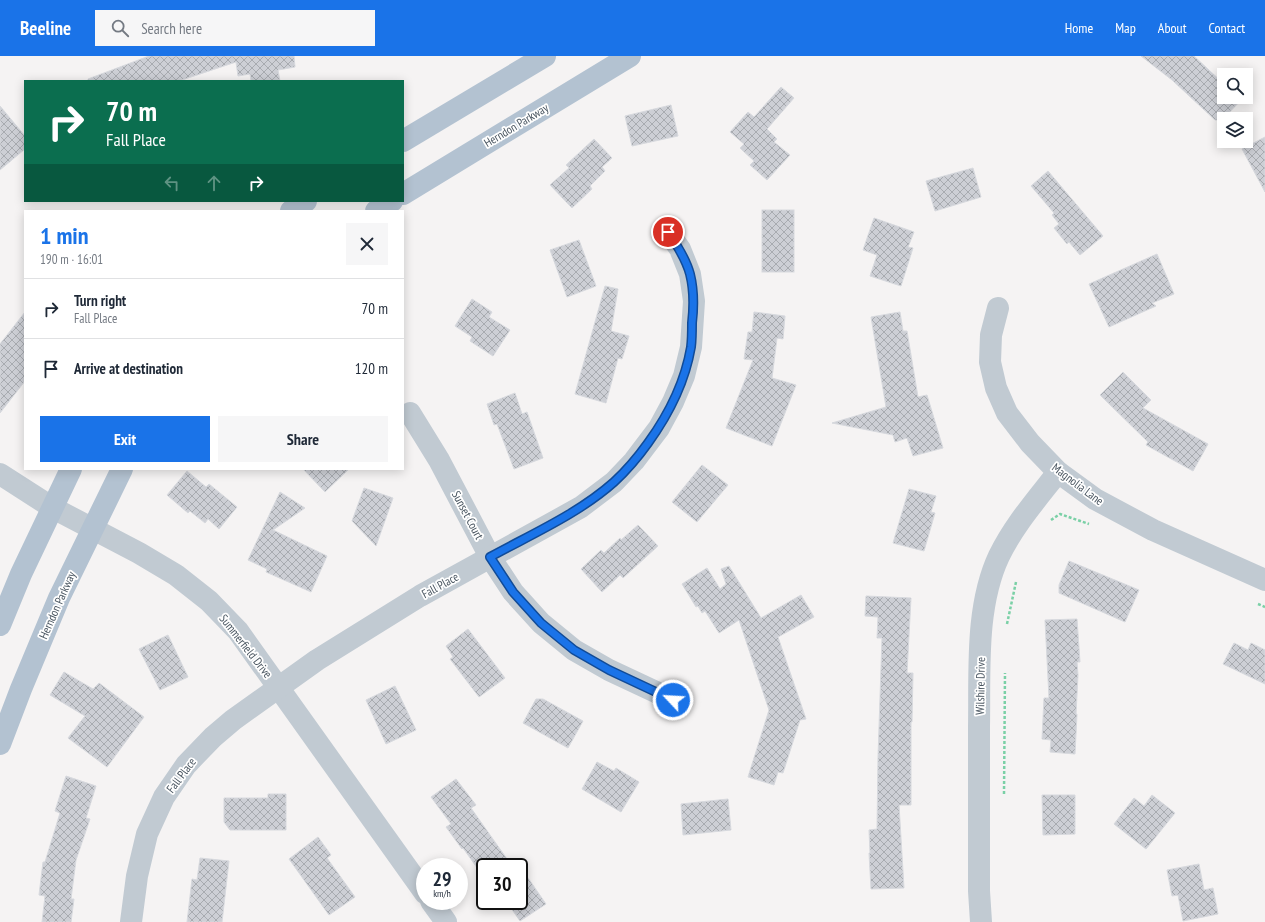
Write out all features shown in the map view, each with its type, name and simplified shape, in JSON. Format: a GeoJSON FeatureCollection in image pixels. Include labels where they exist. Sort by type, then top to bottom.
{"type":"FeatureCollection","features":[{"type":"Feature","properties":{"kind":"main road"},"geometry":{"type":"LineString","coordinates":[[404,140],[545,56]]}},
{"type":"Feature","properties":{"kind":"main road","name":"Herndon Parkway"},"geometry":{"type":"LineString","coordinates":[[404,193],[630,56]]}},
{"type":"Feature","properties":{"kind":"main road"},"geometry":{"type":"LineString","coordinates":[[292,210],[304,202]]}},
{"type":"Feature","properties":{"kind":"main road"},"geometry":{"type":"LineString","coordinates":[[378,210],[390,202]]}},
{"type":"Feature","properties":{"kind":"main road"},"geometry":{"type":"LineString","coordinates":[[0,625],[21,574],[71,470]]}},
{"type":"Feature","properties":{"kind":"main road","name":"Herndon Parkway"},"geometry":{"type":"LineString","coordinates":[[0,744],[59,598],[122,470]]}},
{"type":"Feature","properties":{"kind":"street","name":"Fall Place"},"geometry":{"type":"LineString","coordinates":[[131,922],[137,876],[147,834],[164,797],[186,765],[213,737],[233,720],[317,660],[420,596],[581,507],[614,482],[634,461],[659,428],[673,402],[684,376],[691,346],[694,301],[690,274],[680,249],[668,232]]}},
{"type":"Feature","properties":{"kind":"street","name":"Magnolia Lane"},"geometry":{"type":"LineString","coordinates":[[998,308],[991,334],[990,362],[996,388],[1007,413],[1030,443],[1058,472],[1095,499],[1153,530],[1265,580]]}},
{"type":"Feature","properties":{"kind":"street","name":"Sunset Court"},"geometry":{"type":"LineString","coordinates":[[410,413],[439,460],[490,557],[513,592],[541,623],[574,650],[609,670],[673,700]]}},
{"type":"Feature","properties":{"kind":"street","name":"Wilshire Drive"},"geometry":{"type":"LineString","coordinates":[[981,922],[978,891],[981,620],[987,589],[999,557],[1017,525],[1058,472]]}},
{"type":"Feature","properties":{"kind":"street","name":"Summerfield Drive"},"geometry":{"type":"LineString","coordinates":[[0,474],[53,508],[139,553],[176,575],[209,601],[238,631],[416,880]]}},
{"type":"Feature","properties":{"kind":"street"},"geometry":{"type":"LineString","coordinates":[[437,910],[446,922]]}},
{"type":"Feature","properties":{"kind":"path"},"geometry":{"type":"LineString","coordinates":[[1046,525],[1050,520],[1060,514],[1090,525]]}},
{"type":"Feature","properties":{"kind":"path"},"geometry":{"type":"LineString","coordinates":[[1006,629],[1017,578]]}},
{"type":"Feature","properties":{"kind":"path"},"geometry":{"type":"LineString","coordinates":[[1258,603],[1265,607]]}},
{"type":"Feature","properties":{"kind":"path"},"geometry":{"type":"LineString","coordinates":[[1004,797],[1005,667]]}},
{"type":"Feature","properties":{"kind":"building"},"geometry":{"type":"Polygon","coordinates":[[[149,56],[294,56],[295,67],[278,70],[280,80],[251,80],[250,74],[238,76],[236,62],[182,80],[88,79],[149,56]]]}},
{"type":"Feature","properties":{"kind":"building"},"geometry":{"type":"Polygon","coordinates":[[[1141,56],[1194,56],[1217,77],[1217,104],[1237,104],[1230,112],[1217,112],[1217,120],[1215,120],[1172,80],[1141,56]]]}},
{"type":"Feature","properties":{"kind":"building"},"geometry":{"type":"Polygon","coordinates":[[[781,87],[794,98],[767,129],[777,139],[774,142],[790,155],[767,180],[750,165],[754,161],[740,148],[744,144],[730,132],[748,112],[754,117],[781,87]]]}},
{"type":"Feature","properties":{"kind":"building"},"geometry":{"type":"Polygon","coordinates":[[[671,105],[678,136],[632,146],[625,116],[671,105]]]}},
{"type":"Feature","properties":{"kind":"building"},"geometry":{"type":"Polygon","coordinates":[[[0,106],[24,135],[24,150],[0,170],[0,106]]]}},
{"type":"Feature","properties":{"kind":"building"},"geometry":{"type":"Polygon","coordinates":[[[1265,137],[1265,192],[1242,149],[1253,148],[1253,143],[1265,137]]]}},
{"type":"Feature","properties":{"kind":"building"},"geometry":{"type":"Polygon","coordinates":[[[594,139],[612,158],[602,167],[605,171],[590,186],[592,189],[572,208],[550,185],[569,168],[566,165],[594,139]]]}},
{"type":"Feature","properties":{"kind":"building"},"geometry":{"type":"Polygon","coordinates":[[[973,168],[981,197],[935,211],[926,181],[973,168]]]}},
{"type":"Feature","properties":{"kind":"building"},"geometry":{"type":"Polygon","coordinates":[[[1048,171],[1103,236],[1080,255],[1069,242],[1067,244],[1054,228],[1059,224],[1052,215],[1054,213],[1031,186],[1048,171]]]}},
{"type":"Feature","properties":{"kind":"building"},"geometry":{"type":"Polygon","coordinates":[[[762,210],[794,210],[794,272],[762,272],[762,210]]]}},
{"type":"Feature","properties":{"kind":"building"},"geometry":{"type":"Polygon","coordinates":[[[874,218],[914,232],[908,247],[913,248],[901,286],[870,276],[877,255],[863,250],[874,218]]]}},
{"type":"Feature","properties":{"kind":"building"},"geometry":{"type":"Polygon","coordinates":[[[579,240],[596,286],[567,297],[550,250],[579,240]]]}},
{"type":"Feature","properties":{"kind":"building"},"geometry":{"type":"Polygon","coordinates":[[[1157,254],[1174,294],[1152,303],[1156,306],[1109,327],[1089,284],[1157,254]]]}},
{"type":"Feature","properties":{"kind":"building"},"geometry":{"type":"Polygon","coordinates":[[[605,286],[618,289],[611,331],[629,336],[622,359],[618,358],[606,403],[575,394],[605,286]]]}},
{"type":"Feature","properties":{"kind":"building"},"geometry":{"type":"Polygon","coordinates":[[[472,299],[492,312],[489,317],[510,330],[493,356],[470,341],[472,337],[455,326],[472,299]]]}},
{"type":"Feature","properties":{"kind":"building"},"geometry":{"type":"Polygon","coordinates":[[[754,312],[785,316],[783,339],[777,338],[772,378],[796,385],[772,446],[726,428],[753,360],[744,359],[748,332],[752,332],[754,312]]]}},
{"type":"Feature","properties":{"kind":"building"},"geometry":{"type":"Polygon","coordinates":[[[900,312],[903,331],[907,331],[918,397],[927,395],[943,448],[913,456],[907,438],[895,442],[893,435],[832,423],[886,407],[871,317],[900,312]]]}},
{"type":"Feature","properties":{"kind":"building"},"geometry":{"type":"Polygon","coordinates":[[[24,313],[24,382],[0,413],[0,344],[24,313]]]}},
{"type":"Feature","properties":{"kind":"building"},"geometry":{"type":"Polygon","coordinates":[[[1123,372],[1151,400],[1143,408],[1208,444],[1193,471],[1146,445],[1148,442],[1100,395],[1123,372]]]}},
{"type":"Feature","properties":{"kind":"building"},"geometry":{"type":"Polygon","coordinates":[[[515,393],[522,414],[527,412],[543,458],[514,469],[497,424],[494,425],[487,404],[515,393]]]}},
{"type":"Feature","properties":{"kind":"building"},"geometry":{"type":"Polygon","coordinates":[[[702,465],[728,485],[697,522],[672,502],[702,465]]]}},
{"type":"Feature","properties":{"kind":"building"},"geometry":{"type":"Polygon","coordinates":[[[304,470],[348,470],[325,492],[304,470]]]}},
{"type":"Feature","properties":{"kind":"building"},"geometry":{"type":"Polygon","coordinates":[[[187,471],[206,487],[209,484],[237,507],[219,529],[208,519],[205,523],[190,511],[188,513],[167,495],[187,471]]]}},
{"type":"Feature","properties":{"kind":"building"},"geometry":{"type":"Polygon","coordinates":[[[364,488],[393,498],[376,546],[352,521],[364,488]]]}},
{"type":"Feature","properties":{"kind":"building"},"geometry":{"type":"Polygon","coordinates":[[[909,489],[936,496],[931,512],[935,513],[924,551],[893,543],[909,489]]]}},
{"type":"Feature","properties":{"kind":"building"},"geometry":{"type":"Polygon","coordinates":[[[280,492],[305,508],[273,530],[327,556],[311,592],[266,572],[267,569],[248,560],[280,492]]]}},
{"type":"Feature","properties":{"kind":"building"},"geometry":{"type":"Polygon","coordinates":[[[638,525],[658,546],[623,578],[620,575],[602,592],[581,569],[601,550],[604,553],[620,538],[621,540],[638,525]]]}},
{"type":"Feature","properties":{"kind":"building"},"geometry":{"type":"Polygon","coordinates":[[[1069,561],[1139,590],[1125,622],[1059,593],[1059,585],[1069,561]]]}},
{"type":"Feature","properties":{"kind":"building"},"geometry":{"type":"Polygon","coordinates":[[[729,566],[761,618],[801,595],[814,617],[778,637],[806,719],[800,720],[783,773],[778,772],[774,785],[748,777],[769,710],[739,620],[719,633],[705,611],[702,613],[698,606],[696,607],[682,584],[707,568],[720,589],[726,584],[721,569],[729,566]]]}},
{"type":"Feature","properties":{"kind":"building"},"geometry":{"type":"Polygon","coordinates":[[[866,596],[911,598],[907,673],[913,673],[911,722],[911,805],[899,805],[904,888],[871,889],[869,830],[877,829],[882,638],[877,638],[878,617],[865,616],[866,596]]]}},
{"type":"Feature","properties":{"kind":"building"},"geometry":{"type":"Polygon","coordinates":[[[1077,619],[1080,662],[1077,662],[1078,675],[1075,754],[1050,752],[1051,740],[1042,739],[1044,698],[1049,698],[1045,620],[1077,619]]]}},
{"type":"Feature","properties":{"kind":"building"},"geometry":{"type":"Polygon","coordinates":[[[468,629],[505,678],[479,697],[450,659],[453,657],[446,646],[468,629]]]}},
{"type":"Feature","properties":{"kind":"building"},"geometry":{"type":"Polygon","coordinates":[[[168,635],[188,677],[160,690],[139,649],[168,635]]]}},
{"type":"Feature","properties":{"kind":"building"},"geometry":{"type":"Polygon","coordinates":[[[1234,643],[1248,650],[1251,643],[1265,650],[1265,684],[1223,664],[1234,643]]]}},
{"type":"Feature","properties":{"kind":"building"},"geometry":{"type":"Polygon","coordinates":[[[64,672],[93,689],[99,683],[144,717],[107,767],[68,738],[85,716],[50,695],[64,672]]]}},
{"type":"Feature","properties":{"kind":"building"},"geometry":{"type":"Polygon","coordinates":[[[395,686],[416,730],[386,744],[366,700],[395,686]]]}},
{"type":"Feature","properties":{"kind":"building"},"geometry":{"type":"Polygon","coordinates":[[[536,699],[543,699],[583,721],[568,748],[523,723],[536,699]]]}},
{"type":"Feature","properties":{"kind":"building"},"geometry":{"type":"Polygon","coordinates":[[[597,762],[614,771],[616,768],[639,782],[621,812],[582,789],[597,762]]]}},
{"type":"Feature","properties":{"kind":"building"},"geometry":{"type":"Polygon","coordinates":[[[66,776],[96,786],[86,818],[90,819],[76,860],[71,899],[74,899],[71,922],[42,922],[45,896],[39,895],[43,862],[45,862],[60,813],[55,811],[66,776]]]}},
{"type":"Feature","properties":{"kind":"building"},"geometry":{"type":"Polygon","coordinates":[[[456,779],[476,805],[471,808],[506,858],[476,858],[476,866],[446,827],[451,824],[431,797],[456,779]]]}},
{"type":"Feature","properties":{"kind":"building"},"geometry":{"type":"Polygon","coordinates":[[[268,794],[286,794],[286,830],[230,830],[224,822],[224,798],[268,798],[268,794]]]}},
{"type":"Feature","properties":{"kind":"building"},"geometry":{"type":"Polygon","coordinates":[[[1042,795],[1075,795],[1075,834],[1043,835],[1042,795]]]}},
{"type":"Feature","properties":{"kind":"building"},"geometry":{"type":"Polygon","coordinates":[[[1152,795],[1175,813],[1146,849],[1114,824],[1134,798],[1144,806],[1152,795]]]}},
{"type":"Feature","properties":{"kind":"building"},"geometry":{"type":"Polygon","coordinates":[[[728,799],[731,830],[683,835],[681,804],[728,799]]]}},
{"type":"Feature","properties":{"kind":"building"},"geometry":{"type":"Polygon","coordinates":[[[318,837],[331,855],[327,858],[355,897],[329,915],[289,859],[318,837]]]}},
{"type":"Feature","properties":{"kind":"building"},"geometry":{"type":"Polygon","coordinates":[[[200,858],[229,861],[222,922],[187,922],[192,879],[197,880],[200,858]]]}},
{"type":"Feature","properties":{"kind":"building"},"geometry":{"type":"Polygon","coordinates":[[[1199,864],[1204,890],[1213,888],[1218,914],[1183,921],[1178,895],[1172,896],[1167,870],[1199,864]]]}},
{"type":"Feature","properties":{"kind":"building"},"geometry":{"type":"Polygon","coordinates":[[[528,878],[546,904],[520,921],[512,910],[528,910],[528,878]]]}},
{"type":"Feature","properties":{"kind":"route"},"geometry":{"type":"LineString","coordinates":[[668,232],[680,249],[690,274],[694,301],[691,346],[684,376],[673,402],[659,428],[634,461],[614,482],[581,507],[490,557],[513,592],[541,623],[574,650],[609,670],[673,700]]}}]}
